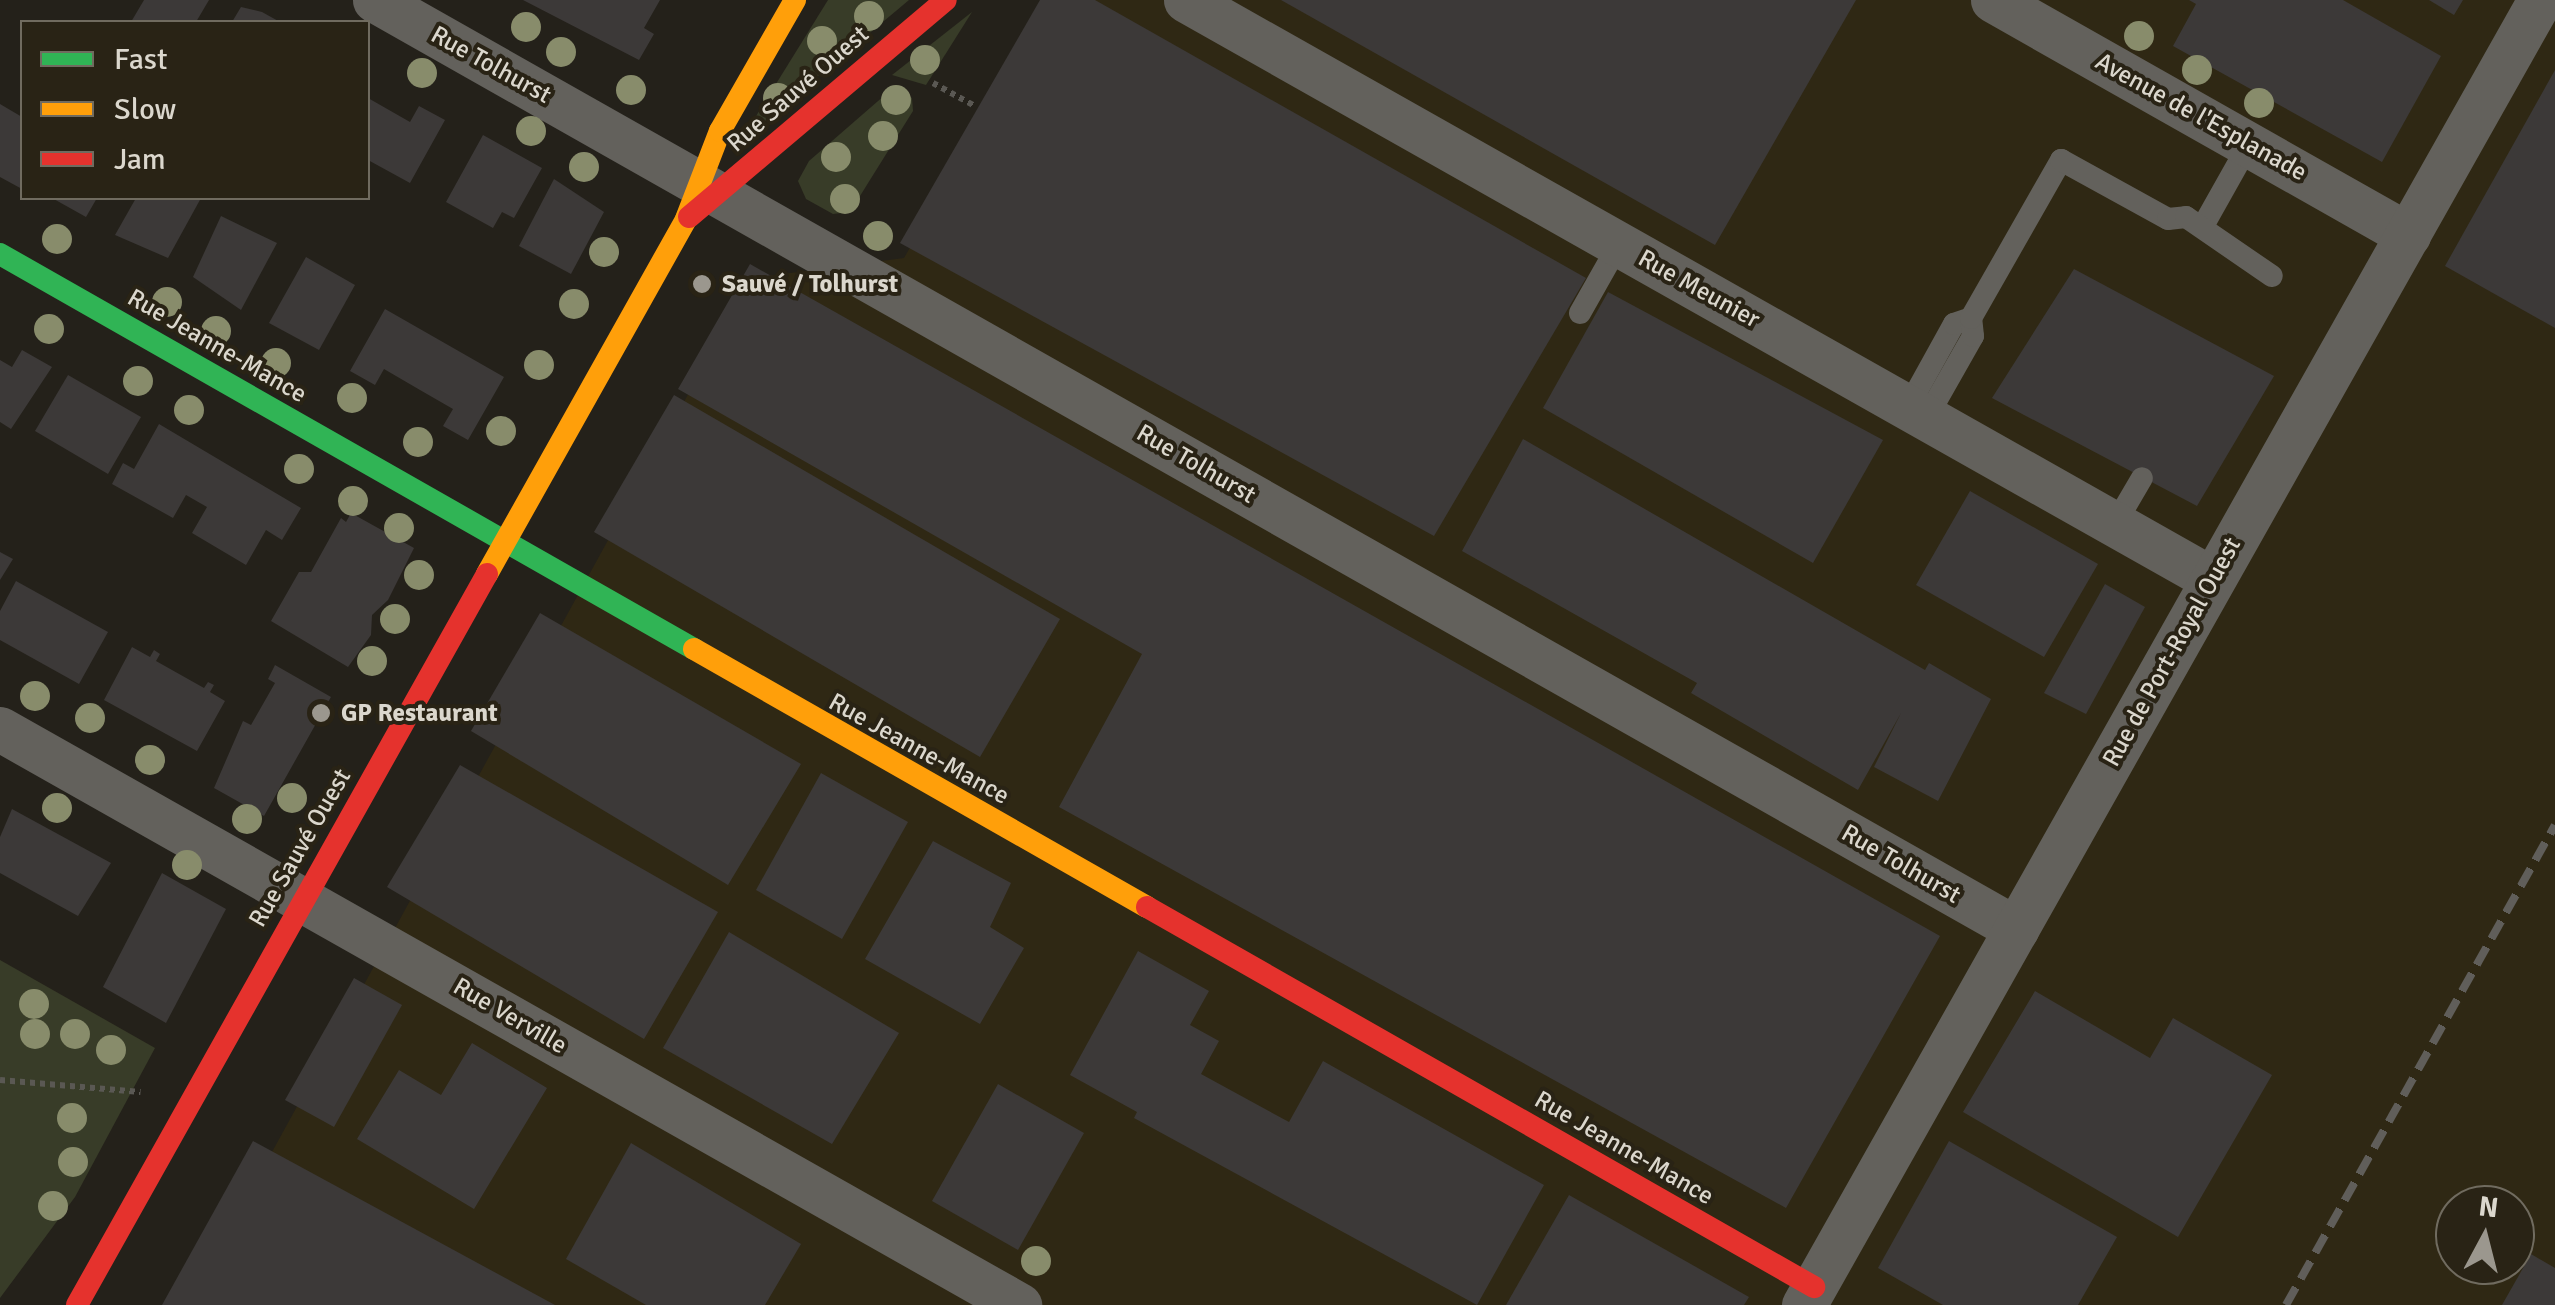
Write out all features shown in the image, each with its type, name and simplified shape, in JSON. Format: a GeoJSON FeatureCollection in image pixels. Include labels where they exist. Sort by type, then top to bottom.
{"type":"FeatureCollection","features":[{"type":"Feature","properties":{"kind":"street","name":"Rue Tolhurst"},"geometry":{"type":"LineString","coordinates":[[375,0],[702,198],[2016,929]]}},
{"type":"Feature","properties":{"kind":"street","name":"Rue Sauvé Ouest"},"geometry":{"type":"LineString","coordinates":[[76,1305],[505,540],[702,198],[720,132],[795,0]]}},
{"type":"Feature","properties":{"kind":"street","name":"Rue Sauvé Ouest"},"geometry":{"type":"LineString","coordinates":[[702,198],[946,0]]}},
{"type":"Feature","properties":{"kind":"street","name":"Rue Meunier"},"geometry":{"type":"LineString","coordinates":[[1186,0],[2212,579]]}},
{"type":"Feature","properties":{"kind":"street","name":"Avenue de l'Esplanade"},"geometry":{"type":"LineString","coordinates":[[1994,0],[2408,234]]}},
{"type":"Feature","properties":{"kind":"street","name":"Rue de Port-Royal Ouest"},"geometry":{"type":"LineString","coordinates":[[1809,1296],[2540,0]]}},
{"type":"Feature","properties":{"kind":"street","name":"Rue Jeanne-Mance"},"geometry":{"type":"LineString","coordinates":[[0,254],[505,540],[1809,1296]]}},
{"type":"Feature","properties":{"kind":"street","name":"Rue Verville"},"geometry":{"type":"LineString","coordinates":[[0,729],[1019,1305]]}},
{"type":"Feature","properties":{"kind":"street","name":"Rue Sauvé Ouest"},"geometry":{"type":"LineString","coordinates":[[57,1305],[108,1244]]}},
{"type":"Feature","properties":{"kind":"lane"},"geometry":{"type":"LineString","coordinates":[[2202,226],[2248,144]]}},
{"type":"Feature","properties":{"kind":"lane"},"geometry":{"type":"LineString","coordinates":[[1917,412],[1954,324],[1971,318],[2061,160],[2168,219],[2186,217],[2230,242],[2234,255],[2272,276]]}},
{"type":"Feature","properties":{"kind":"lane"},"geometry":{"type":"LineString","coordinates":[[1580,312],[1618,244]]}},
{"type":"Feature","properties":{"kind":"lane"},"geometry":{"type":"LineString","coordinates":[[2116,524],[2142,478]]}},
{"type":"Feature","properties":{"kind":"path"},"geometry":{"type":"LineString","coordinates":[[933,83],[975,106]]}},
{"type":"Feature","properties":{"kind":"path"},"geometry":{"type":"LineString","coordinates":[[0,1080],[140,1092]]}},
{"type":"Feature","properties":{"kind":"shaded area"},"geometry":{"type":"Polygon","coordinates":[[[1053,0],[2555,0],[2555,1305],[188,1305],[752,278],[904,258],[1053,0]]]}},
{"type":"Feature","properties":{"kind":"green space"},"geometry":{"type":"Polygon","coordinates":[[[828,0],[909,0],[740,142],[828,0]]]}},
{"type":"Feature","properties":{"kind":"green space"},"geometry":{"type":"Polygon","coordinates":[[[972,12],[926,85],[892,75],[972,12]]]}},
{"type":"Feature","properties":{"kind":"green space"},"geometry":{"type":"Polygon","coordinates":[[[893,88],[912,98],[913,111],[850,212],[833,214],[806,199],[798,181],[809,161],[893,88]]]}},
{"type":"Feature","properties":{"kind":"green space"},"geometry":{"type":"Polygon","coordinates":[[[0,960],[155,1048],[75,1197],[0,1298],[0,960]]]}},
{"type":"Feature","properties":{"kind":"building"},"geometry":{"type":"Polygon","coordinates":[[[144,0],[209,0],[197,20],[132,20],[144,0]]]}},
{"type":"Feature","properties":{"kind":"building"},"geometry":{"type":"Polygon","coordinates":[[[523,0],[660,0],[644,28],[654,34],[639,60],[523,0]]]}},
{"type":"Feature","properties":{"kind":"building"},"geometry":{"type":"Polygon","coordinates":[[[1040,0],[1095,0],[1586,278],[1434,536],[900,243],[1040,0]]]}},
{"type":"Feature","properties":{"kind":"building"},"geometry":{"type":"Polygon","coordinates":[[[1281,0],[1856,0],[1715,245],[1281,0]]]}},
{"type":"Feature","properties":{"kind":"building"},"geometry":{"type":"Polygon","coordinates":[[[2189,0],[2343,0],[2441,56],[2382,162],[2173,46],[2196,4],[2189,0]]]}},
{"type":"Feature","properties":{"kind":"building"},"geometry":{"type":"Polygon","coordinates":[[[2429,0],[2463,0],[2454,15],[2429,0]]]}},
{"type":"Feature","properties":{"kind":"building"},"geometry":{"type":"Polygon","coordinates":[[[241,7],[276,20],[233,20],[241,7]]]}},
{"type":"Feature","properties":{"kind":"building"},"geometry":{"type":"Polygon","coordinates":[[[2555,70],[2555,328],[2445,266],[2555,70]]]}},
{"type":"Feature","properties":{"kind":"building"},"geometry":{"type":"Polygon","coordinates":[[[370,99],[410,122],[419,106],[445,120],[410,183],[370,161],[370,99]]]}},
{"type":"Feature","properties":{"kind":"building"},"geometry":{"type":"Polygon","coordinates":[[[0,104],[20,116],[20,188],[0,177],[0,104]]]}},
{"type":"Feature","properties":{"kind":"building"},"geometry":{"type":"Polygon","coordinates":[[[483,135],[542,168],[514,218],[502,212],[493,228],[446,202],[483,135]]]}},
{"type":"Feature","properties":{"kind":"building"},"geometry":{"type":"Polygon","coordinates":[[[554,179],[604,212],[571,274],[519,246],[554,179]]]}},
{"type":"Feature","properties":{"kind":"building"},"geometry":{"type":"Polygon","coordinates":[[[56,200],[96,200],[86,217],[56,200]]]}},
{"type":"Feature","properties":{"kind":"building"},"geometry":{"type":"Polygon","coordinates":[[[135,200],[200,200],[168,258],[115,235],[135,200]]]}},
{"type":"Feature","properties":{"kind":"building"},"geometry":{"type":"Polygon","coordinates":[[[221,216],[277,243],[241,310],[193,277],[221,216]]]}},
{"type":"Feature","properties":{"kind":"building"},"geometry":{"type":"Polygon","coordinates":[[[306,257],[355,285],[319,350],[269,323],[306,257]]]}},
{"type":"Feature","properties":{"kind":"building"},"geometry":{"type":"Polygon","coordinates":[[[750,264],[1940,936],[1786,1208],[1059,807],[1142,654],[678,389],[750,264]]]}},
{"type":"Feature","properties":{"kind":"building"},"geometry":{"type":"Polygon","coordinates":[[[2074,269],[2274,376],[2197,506],[1992,398],[2074,269]]]}},
{"type":"Feature","properties":{"kind":"building"},"geometry":{"type":"Polygon","coordinates":[[[1608,292],[1883,440],[1813,563],[1543,408],[1608,292]]]}},
{"type":"Feature","properties":{"kind":"building"},"geometry":{"type":"Polygon","coordinates":[[[385,309],[504,377],[468,440],[443,426],[453,409],[384,369],[375,385],[350,371],[385,309]]]}},
{"type":"Feature","properties":{"kind":"building"},"geometry":{"type":"Polygon","coordinates":[[[22,350],[52,367],[11,429],[0,422],[0,360],[12,367],[22,350]]]}},
{"type":"Feature","properties":{"kind":"building"},"geometry":{"type":"Polygon","coordinates":[[[68,375],[141,417],[108,474],[35,431],[68,375]]]}},
{"type":"Feature","properties":{"kind":"building"},"geometry":{"type":"Polygon","coordinates":[[[674,395],[1060,619],[980,757],[594,532],[674,395]]]}},
{"type":"Feature","properties":{"kind":"building"},"geometry":{"type":"Polygon","coordinates":[[[159,424],[301,508],[282,540],[266,530],[246,565],[192,533],[207,507],[186,495],[173,518],[112,484],[123,463],[134,469],[159,424]]]}},
{"type":"Feature","properties":{"kind":"building"},"geometry":{"type":"Polygon","coordinates":[[[1523,439],[1925,670],[1929,663],[1991,699],[1938,801],[1874,767],[1901,713],[1858,790],[1691,693],[1697,683],[1462,551],[1523,439]]]}},
{"type":"Feature","properties":{"kind":"building"},"geometry":{"type":"Polygon","coordinates":[[[1970,491],[2098,564],[2044,657],[1916,585],[1970,491]]]}},
{"type":"Feature","properties":{"kind":"building"},"geometry":{"type":"Polygon","coordinates":[[[351,513],[414,548],[388,600],[372,615],[371,635],[348,667],[271,621],[299,572],[311,572],[341,518],[346,522],[351,513]]]}},
{"type":"Feature","properties":{"kind":"building"},"geometry":{"type":"Polygon","coordinates":[[[0,552],[13,559],[0,580],[0,552]]]}},
{"type":"Feature","properties":{"kind":"building"},"geometry":{"type":"Polygon","coordinates":[[[16,581],[108,632],[79,684],[0,640],[0,611],[16,581]]]}},
{"type":"Feature","properties":{"kind":"building"},"geometry":{"type":"Polygon","coordinates":[[[2105,584],[2145,607],[2086,714],[2044,693],[2105,584]]]}},
{"type":"Feature","properties":{"kind":"building"},"geometry":{"type":"Polygon","coordinates":[[[540,613],[801,764],[728,885],[471,731],[540,613]]]}},
{"type":"Feature","properties":{"kind":"building"},"geometry":{"type":"Polygon","coordinates":[[[132,647],[150,657],[154,650],[160,654],[156,661],[204,688],[208,682],[214,685],[210,692],[225,701],[197,751],[104,700],[132,647]]]}},
{"type":"Feature","properties":{"kind":"building"},"geometry":{"type":"Polygon","coordinates":[[[275,665],[331,697],[264,816],[214,788],[243,721],[251,725],[275,683],[268,679],[275,665]]]}},
{"type":"Feature","properties":{"kind":"building"},"geometry":{"type":"Polygon","coordinates":[[[460,765],[718,912],[644,1039],[387,887],[460,765]]]}},
{"type":"Feature","properties":{"kind":"building"},"geometry":{"type":"Polygon","coordinates":[[[821,773],[908,822],[842,939],[756,890],[821,773]]]}},
{"type":"Feature","properties":{"kind":"building"},"geometry":{"type":"Polygon","coordinates":[[[12,809],[111,863],[78,916],[0,873],[0,837],[12,809]]]}},
{"type":"Feature","properties":{"kind":"building"},"geometry":{"type":"Polygon","coordinates":[[[933,841],[1011,883],[990,927],[1024,948],[980,1024],[865,959],[933,841]]]}},
{"type":"Feature","properties":{"kind":"building"},"geometry":{"type":"Polygon","coordinates":[[[162,873],[226,909],[166,1023],[103,987],[162,873]]]}},
{"type":"Feature","properties":{"kind":"building"},"geometry":{"type":"Polygon","coordinates":[[[729,932],[899,1033],[832,1144],[663,1048],[729,932]]]}},
{"type":"Feature","properties":{"kind":"building"},"geometry":{"type":"Polygon","coordinates":[[[1138,951],[1209,991],[1190,1025],[1219,1041],[1201,1074],[1289,1122],[1323,1061],[1544,1185],[1477,1305],[1134,1118],[1137,1112],[1070,1075],[1138,951]]]}},
{"type":"Feature","properties":{"kind":"building"},"geometry":{"type":"Polygon","coordinates":[[[354,978],[402,1005],[334,1127],[285,1100],[354,978]]]}},
{"type":"Feature","properties":{"kind":"building"},"geometry":{"type":"Polygon","coordinates":[[[2035,991],[2150,1058],[2173,1018],[2272,1075],[2178,1237],[1963,1112],[2035,991]]]}},
{"type":"Feature","properties":{"kind":"building"},"geometry":{"type":"Polygon","coordinates":[[[472,1043],[547,1088],[474,1209],[357,1139],[399,1070],[441,1095],[472,1043]]]}},
{"type":"Feature","properties":{"kind":"building"},"geometry":{"type":"Polygon","coordinates":[[[998,1084],[1084,1133],[1018,1250],[932,1201],[998,1084]]]}},
{"type":"Feature","properties":{"kind":"building"},"geometry":{"type":"Polygon","coordinates":[[[253,1141],[555,1305],[162,1305],[253,1141]]]}},
{"type":"Feature","properties":{"kind":"building"},"geometry":{"type":"Polygon","coordinates":[[[1949,1141],[2117,1237],[2078,1305],[1943,1305],[1878,1268],[1949,1141]]]}},
{"type":"Feature","properties":{"kind":"building"},"geometry":{"type":"Polygon","coordinates":[[[631,1143],[801,1244],[765,1305],[646,1305],[566,1259],[631,1143]]]}},
{"type":"Feature","properties":{"kind":"building"},"geometry":{"type":"Polygon","coordinates":[[[1569,1195],[1749,1297],[1744,1305],[1506,1305],[1569,1195]]]}},
{"type":"Feature","properties":{"kind":"building"},"geometry":{"type":"Polygon","coordinates":[[[2535,1256],[2555,1268],[2555,1305],[2502,1305],[2513,1285],[2535,1285],[2535,1256]]]}},
{"type":"Feature","properties":{"kind":"railway"},"geometry":{"type":"LineString","coordinates":[[2286,1305],[2555,825]]}},
{"type":"Feature","properties":{"kind":"traffic: fast"},"geometry":{"type":"LineString","coordinates":[[0,254],[694,649]]}},
{"type":"Feature","properties":{"kind":"traffic: slow"},"geometry":{"type":"LineString","coordinates":[[487,574],[686,219],[720,131],[795,0]]}},
{"type":"Feature","properties":{"kind":"traffic: slow"},"geometry":{"type":"LineString","coordinates":[[694,649],[1147,907]]}},
{"type":"Feature","properties":{"kind":"traffic: jam"},"geometry":{"type":"LineString","coordinates":[[689,217],[946,0]]}},
{"type":"Feature","properties":{"kind":"traffic: jam"},"geometry":{"type":"LineString","coordinates":[[77,1305],[487,574]]}},
{"type":"Feature","properties":{"kind":"traffic: jam"},"geometry":{"type":"LineString","coordinates":[[1147,907],[1814,1287]]}},
{"type":"Feature","properties":{"kind":"place","name":"Sauvé / Tolhurst"},"geometry":{"type":"Point","coordinates":[702,284]}},
{"type":"Feature","properties":{"kind":"place","name":"GP Restaurant"},"geometry":{"type":"Point","coordinates":[321,713]}}]}
